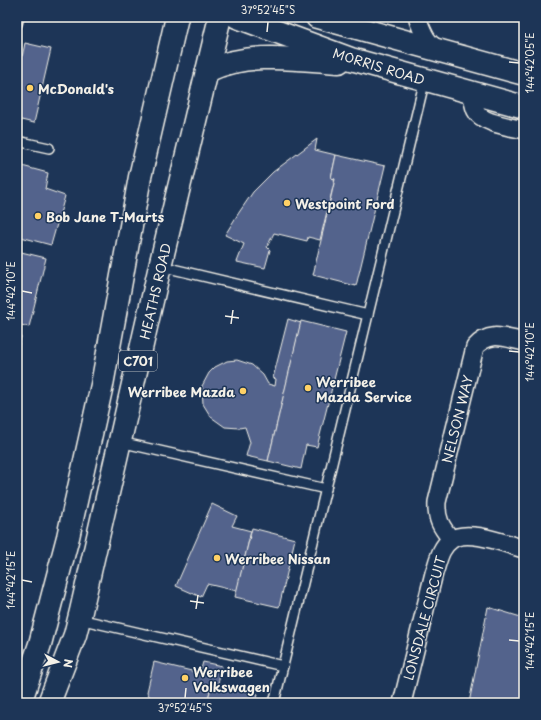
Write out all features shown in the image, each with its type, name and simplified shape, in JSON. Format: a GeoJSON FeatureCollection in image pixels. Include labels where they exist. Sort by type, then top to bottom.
{"type":"FeatureCollection","features":[{"type":"Feature","properties":{"kind":"main road","name":"C701"},"geometry":{"type":"LineString","coordinates":[[20,703],[40,644],[68,537],[108,357],[140,177],[177,17]]}},
{"type":"Feature","properties":{"kind":"main road","name":"HEATHS ROAD"},"geometry":{"type":"LineString","coordinates":[[50,703],[79,619],[160,266],[220,17]]}},
{"type":"Feature","properties":{"kind":"main road","name":"MORRIS ROAD"},"geometry":{"type":"LineString","coordinates":[[237,17],[368,64],[524,107]]}},
{"type":"Feature","properties":{"kind":"main road"},"geometry":{"type":"LineString","coordinates":[[317,17],[524,74]]}},
{"type":"Feature","properties":{"kind":"main road"},"geometry":{"type":"LineString","coordinates":[[406,41],[405,55],[408,65],[425,79]]}},
{"type":"Feature","properties":{"kind":"main road"},"geometry":{"type":"LineString","coordinates":[[207,71],[229,62],[264,58],[368,64]]}},
{"type":"Feature","properties":{"kind":"street"},"geometry":{"type":"LineString","coordinates":[[406,41],[415,18]]}},
{"type":"Feature","properties":{"kind":"street"},"geometry":{"type":"LineString","coordinates":[[415,18],[427,40],[433,47],[444,51]]}},
{"type":"Feature","properties":{"kind":"street"},"geometry":{"type":"LineString","coordinates":[[471,92],[476,112],[481,116],[489,121],[524,130]]}},
{"type":"Feature","properties":{"kind":"street","name":"NELSON WAY"},"geometry":{"type":"LineString","coordinates":[[451,539],[440,525],[436,515],[437,502],[475,347],[482,339],[493,336],[524,342]]}},
{"type":"Feature","properties":{"kind":"street","name":"LONSDALE CIRCUIT"},"geometry":{"type":"LineString","coordinates":[[402,703],[436,566],[440,553],[451,539],[463,536],[478,536],[524,549]]}},
{"type":"Feature","properties":{"kind":"lane"},"geometry":{"type":"LineString","coordinates":[[17,24],[19,17]]}},
{"type":"Feature","properties":{"kind":"lane"},"geometry":{"type":"LineString","coordinates":[[274,703],[425,79]]}},
{"type":"Feature","properties":{"kind":"lane"},"geometry":{"type":"LineString","coordinates":[[17,141],[48,148]]}},
{"type":"Feature","properties":{"kind":"lane"},"geometry":{"type":"LineString","coordinates":[[160,266],[368,315]]}},
{"type":"Feature","properties":{"kind":"lane"},"geometry":{"type":"LineString","coordinates":[[120,442],[326,489]]}},
{"type":"Feature","properties":{"kind":"lane"},"geometry":{"type":"LineString","coordinates":[[79,619],[283,666]]}},
{"type":"Feature","properties":{"kind":"building","name":"McDonald's"},"geometry":{"type":"Polygon","coordinates":[[[25,43],[51,49],[34,123],[17,119],[17,58],[22,57],[25,43]]]}},
{"type":"Feature","properties":{"kind":"building","name":"Westpoint Ford"},"geometry":{"type":"Polygon","coordinates":[[[317,139],[315,150],[336,155],[331,178],[335,179],[320,240],[308,237],[307,241],[274,233],[267,247],[270,250],[265,268],[237,262],[244,244],[225,235],[238,214],[253,192],[273,172],[317,139]]]}},
{"type":"Feature","properties":{"kind":"building"},"geometry":{"type":"Polygon","coordinates":[[[336,155],[385,166],[356,286],[313,275],[335,179],[331,178],[336,155]]]}},
{"type":"Feature","properties":{"kind":"building","name":"Bob Jane T-Marts"},"geometry":{"type":"Polygon","coordinates":[[[22,166],[48,173],[45,189],[65,196],[51,245],[17,236],[17,181],[22,166]]]}},
{"type":"Feature","properties":{"kind":"building"},"geometry":{"type":"Polygon","coordinates":[[[17,251],[46,258],[29,327],[17,324],[17,251]]]}},
{"type":"Feature","properties":{"kind":"building","name":"Werribee Mazda"},"geometry":{"type":"Polygon","coordinates":[[[288,319],[301,323],[268,461],[246,456],[250,442],[245,427],[225,427],[211,417],[203,404],[202,386],[209,373],[215,367],[227,361],[237,360],[252,365],[263,375],[268,384],[275,386],[276,379],[273,378],[288,319]]]}},
{"type":"Feature","properties":{"kind":"building","name":"Werribee Mazda Service"},"geometry":{"type":"Polygon","coordinates":[[[301,321],[346,332],[317,447],[306,445],[301,469],[268,461],[301,321]]]}},
{"type":"Feature","properties":{"kind":"building"},"geometry":{"type":"Polygon","coordinates":[[[17,336],[21,337],[17,351],[17,336]]]}},
{"type":"Feature","properties":{"kind":"building","name":"Werribee Nissan"},"geometry":{"type":"Polygon","coordinates":[[[212,504],[237,516],[232,526],[251,531],[237,591],[207,584],[201,597],[176,586],[212,504]]]}},
{"type":"Feature","properties":{"kind":"building"},"geometry":{"type":"Polygon","coordinates":[[[252,528],[295,539],[279,607],[235,597],[252,528]]]}},
{"type":"Feature","properties":{"kind":"building"},"geometry":{"type":"Polygon","coordinates":[[[488,607],[524,618],[524,703],[469,703],[488,607]]]}},
{"type":"Feature","properties":{"kind":"building","name":"Werribee Volkswagen"},"geometry":{"type":"Polygon","coordinates":[[[154,662],[200,673],[203,662],[222,666],[218,684],[212,683],[207,703],[153,703],[147,692],[154,662]]]}},
{"type":"Feature","properties":{"kind":"building"},"geometry":{"type":"Polygon","coordinates":[[[212,683],[258,694],[256,703],[207,703],[212,683]]]}},
{"type":"Feature","properties":{"kind":"place","name":"McDonald's"},"geometry":{"type":"Point","coordinates":[30,88]}},
{"type":"Feature","properties":{"kind":"place","name":"Westpoint Ford"},"geometry":{"type":"Point","coordinates":[287,203]}},
{"type":"Feature","properties":{"kind":"place","name":"Bob Jane T-Marts"},"geometry":{"type":"Point","coordinates":[38,216]}},
{"type":"Feature","properties":{"kind":"place","name":"Werribee Mazda Service"},"geometry":{"type":"Point","coordinates":[308,388]}},
{"type":"Feature","properties":{"kind":"place","name":"Werribee Mazda"},"geometry":{"type":"Point","coordinates":[243,391]}},
{"type":"Feature","properties":{"kind":"place","name":"Werribee Nissan"},"geometry":{"type":"Point","coordinates":[217,558]}},
{"type":"Feature","properties":{"kind":"place","name":"Werribee Volkswagen"},"geometry":{"type":"Point","coordinates":[185,678]}}]}
